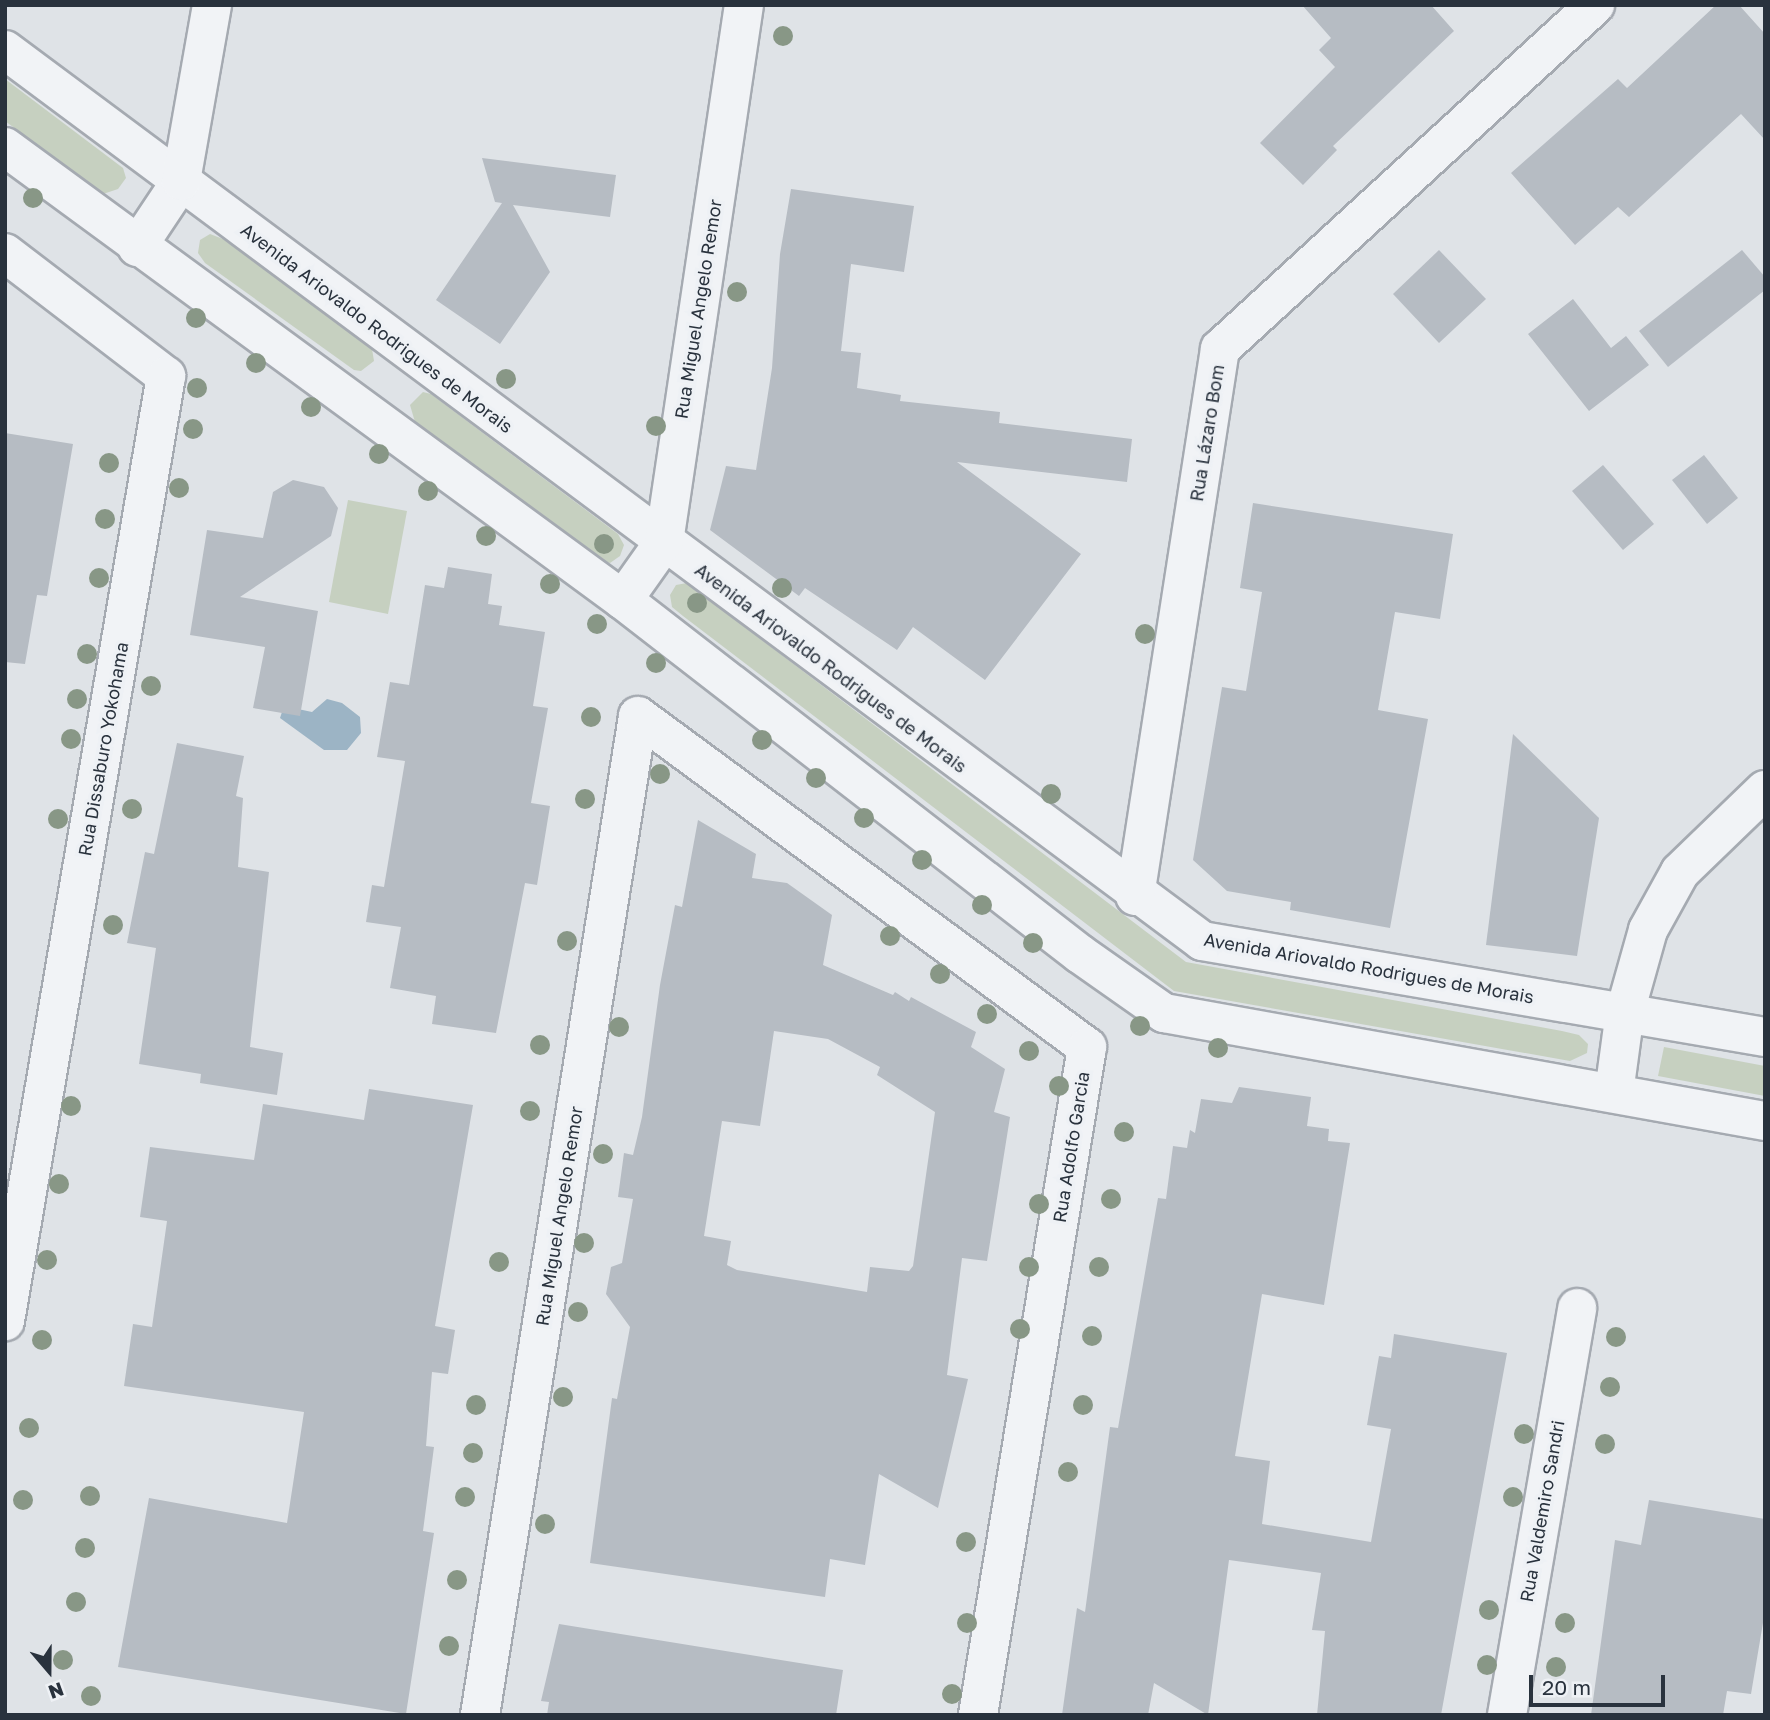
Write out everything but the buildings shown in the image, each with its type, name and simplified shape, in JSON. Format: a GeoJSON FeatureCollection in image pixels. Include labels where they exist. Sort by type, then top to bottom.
{"type":"FeatureCollection","features":[{"type":"Feature","properties":{"kind":"street"},"geometry":{"type":"LineString","coordinates":[[137,247],[181,181],[212,5]]}},
{"type":"Feature","properties":{"kind":"street","name":"Rua Miguel Angelo Remor"},"geometry":{"type":"LineString","coordinates":[[623,600],[664,542],[744,5]]}},
{"type":"Feature","properties":{"kind":"street","name":"Rua Lázaro Bom"},"geometry":{"type":"LineString","coordinates":[[1135,896],[1220,349],[1595,5]]}},
{"type":"Feature","properties":{"kind":"street","name":"Avenida Ariovaldo Rodrigues de Morais"},"geometry":{"type":"LineString","coordinates":[[5,50],[1135,896],[1202,941],[1765,1037]]}},
{"type":"Feature","properties":{"kind":"street"},"geometry":{"type":"LineString","coordinates":[[5,147],[137,247],[623,600],[1080,954],[1164,1013],[1765,1121]]}},
{"type":"Feature","properties":{"kind":"street","name":"Rua Dissaburo Yokohama"},"geometry":{"type":"LineString","coordinates":[[5,253],[166,376],[5,1321]]}},
{"type":"Feature","properties":{"kind":"street","name":"Rua Miguel Angelo Remor"},"geometry":{"type":"LineString","coordinates":[[480,1715],[638,716]]}},
{"type":"Feature","properties":{"kind":"street","name":"Rua Adolfo Garcia"},"geometry":{"type":"LineString","coordinates":[[638,716],[1087,1047],[978,1715]]}},
{"type":"Feature","properties":{"kind":"street"},"geometry":{"type":"LineString","coordinates":[[1614,1093],[1625,1012],[1648,930],[1680,872],[1765,790]]}},
{"type":"Feature","properties":{"kind":"street","name":"Rua Valdemiro Sandri"},"geometry":{"type":"LineString","coordinates":[[1507,1715],[1577,1308]]}},
{"type":"Feature","properties":{"kind":"green space"},"geometry":{"type":"Polygon","coordinates":[[[5,79],[123,168],[126,178],[118,189],[103,194],[5,121],[5,79]]]}},
{"type":"Feature","properties":{"kind":"green space"},"geometry":{"type":"Polygon","coordinates":[[[210,234],[223,239],[371,343],[374,361],[361,371],[354,370],[205,263],[198,253],[200,240],[210,234]]]}},
{"type":"Feature","properties":{"kind":"green space"},"geometry":{"type":"Polygon","coordinates":[[[423,392],[431,394],[618,534],[624,545],[620,556],[610,563],[598,560],[415,422],[410,405],[423,392]]]}},
{"type":"Feature","properties":{"kind":"green space"},"geometry":{"type":"Polygon","coordinates":[[[348,500],[407,511],[388,614],[329,602],[348,500]]]}},
{"type":"Feature","properties":{"kind":"green space"},"geometry":{"type":"Polygon","coordinates":[[[687,583],[1186,962],[1562,1031],[1579,1035],[1588,1044],[1587,1053],[1570,1061],[1174,991],[672,607],[670,595],[676,585],[687,583]]]}},
{"type":"Feature","properties":{"kind":"green space"},"geometry":{"type":"Polygon","coordinates":[[[1664,1047],[1765,1066],[1765,1096],[1658,1076],[1664,1047]]]}},
{"type":"Feature","properties":{"kind":"water"},"geometry":{"type":"Polygon","coordinates":[[[327,699],[342,703],[360,717],[361,733],[347,750],[324,750],[280,718],[284,706],[312,712],[327,699]]]}}]}
